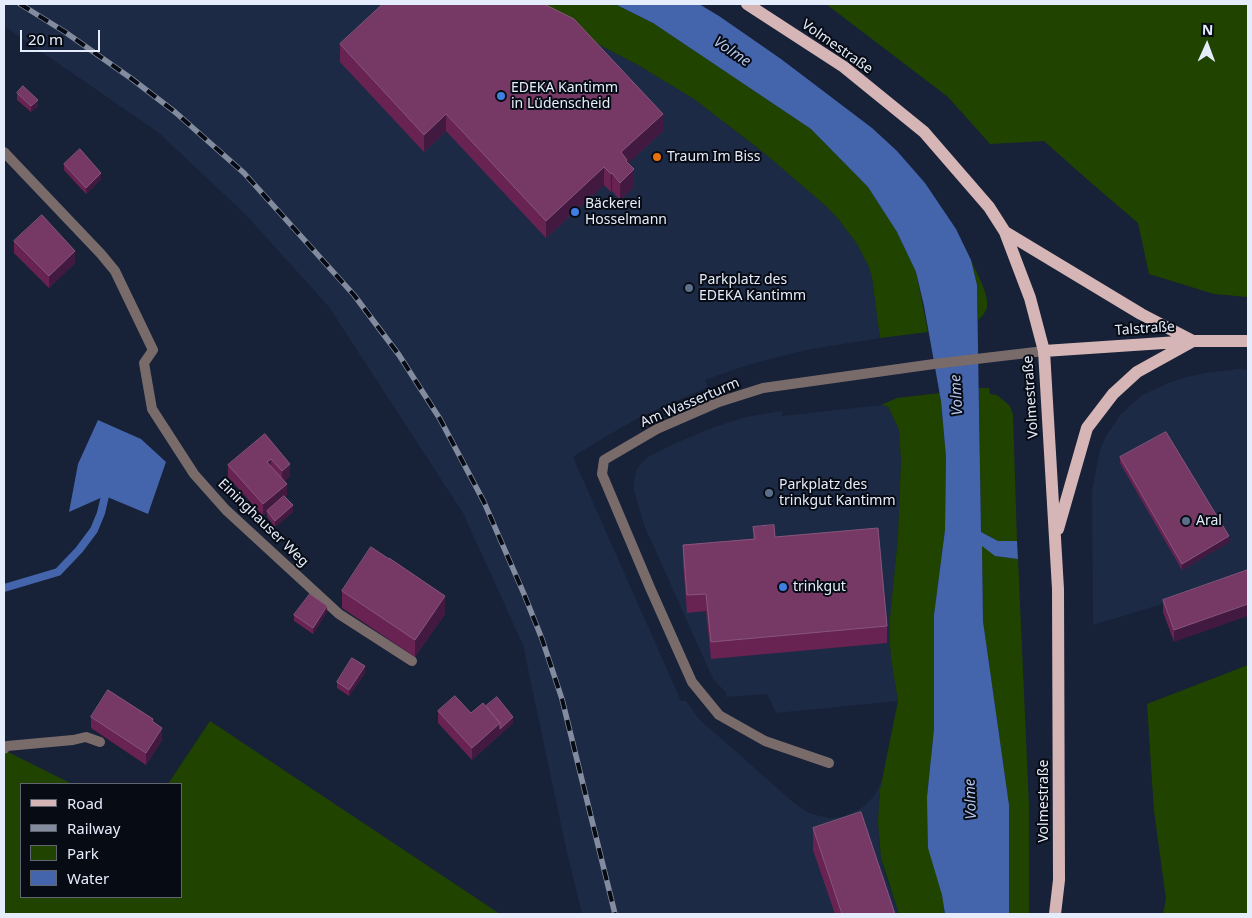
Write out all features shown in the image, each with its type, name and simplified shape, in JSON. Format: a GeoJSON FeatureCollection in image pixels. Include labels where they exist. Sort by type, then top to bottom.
{"type":"FeatureCollection","features":[{"type":"Feature","properties":{"kind":"main road","name":"Volmestraße"},"geometry":{"type":"LineString","coordinates":[[747,4],[844,67],[924,132],[989,207],[1006,232],[1030,298],[1044,351],[1058,589],[1059,880],[1055,914]]}},
{"type":"Feature","properties":{"kind":"main road"},"geometry":{"type":"LineString","coordinates":[[1006,232],[1141,314],[1193,341]]}},
{"type":"Feature","properties":{"kind":"main road"},"geometry":{"type":"LineString","coordinates":[[1055,539],[1087,428],[1113,394],[1137,372],[1193,341]]}},
{"type":"Feature","properties":{"kind":"main road","name":"Talstraße"},"geometry":{"type":"LineString","coordinates":[[1044,351],[1193,341],[1248,341]]}},
{"type":"Feature","properties":{"kind":"street","name":"Eininghauser Weg"},"geometry":{"type":"LineString","coordinates":[[4,152],[115,271],[153,350],[144,363],[152,409],[194,474],[226,510],[339,614],[412,661]]}},
{"type":"Feature","properties":{"kind":"street","name":"Am Wasserturm"},"geometry":{"type":"LineString","coordinates":[[829,763],[765,741],[719,715],[692,682],[602,474],[604,460],[657,429],[719,402],[763,388],[1044,351]]}},
{"type":"Feature","properties":{"kind":"street"},"geometry":{"type":"LineString","coordinates":[[4,749],[7,746],[73,740],[86,737],[100,742]]}},
{"type":"Feature","properties":{"kind":"shaded area"},"geometry":{"type":"Polygon","coordinates":[[[4,4],[521,4],[638,65],[694,99],[763,152],[826,206],[857,244],[869,267],[880,338],[812,349],[778,357],[705,380],[708,387],[644,415],[573,457],[681,701],[686,701],[698,718],[794,803],[809,813],[830,818],[841,817],[851,813],[863,807],[873,797],[882,778],[878,822],[881,858],[899,914],[582,914],[565,844],[523,645],[463,513],[329,307],[246,215],[159,133],[4,26],[4,4]]]}},
{"type":"Feature","properties":{"kind":"shaded area"},"geometry":{"type":"Polygon","coordinates":[[[1239,369],[1248,370],[1248,578],[1093,625],[1092,491],[1100,449],[1105,438],[1120,415],[1142,395],[1187,377],[1239,369]]]}},
{"type":"Feature","properties":{"kind":"shaded area"},"geometry":{"type":"Polygon","coordinates":[[[881,405],[889,408],[899,430],[900,442],[898,537],[890,618],[891,658],[898,701],[776,713],[767,694],[725,697],[727,694],[714,680],[709,670],[644,525],[634,491],[636,471],[648,457],[676,443],[714,427],[746,417],[782,411],[782,416],[881,405]]]}},
{"type":"Feature","properties":{"kind":"green space"},"geometry":{"type":"Polygon","coordinates":[[[533,4],[615,4],[653,23],[811,129],[868,187],[897,232],[916,272],[928,332],[880,338],[869,267],[857,244],[826,206],[763,152],[694,99],[638,65],[588,39],[533,4]]]}},
{"type":"Feature","properties":{"kind":"green space"},"geometry":{"type":"Polygon","coordinates":[[[826,4],[1248,4],[1248,297],[1214,294],[1149,274],[1138,223],[1044,141],[990,144],[948,97],[826,4]]]}},
{"type":"Feature","properties":{"kind":"green space"},"geometry":{"type":"Polygon","coordinates":[[[971,260],[987,302],[986,311],[978,320],[977,285],[971,260]]]}},
{"type":"Feature","properties":{"kind":"green space"},"geometry":{"type":"Polygon","coordinates":[[[979,388],[989,388],[990,394],[997,395],[1010,406],[1013,415],[1017,541],[998,541],[981,532],[979,388]]]}},
{"type":"Feature","properties":{"kind":"green space"},"geometry":{"type":"Polygon","coordinates":[[[940,393],[946,457],[945,530],[934,615],[934,729],[927,797],[945,914],[899,914],[881,858],[878,822],[880,790],[898,701],[891,658],[890,618],[898,537],[901,460],[899,430],[889,408],[881,405],[897,398],[940,393]]]}},
{"type":"Feature","properties":{"kind":"green space"},"geometry":{"type":"Polygon","coordinates":[[[982,545],[995,556],[1018,559],[1029,806],[1029,914],[1009,914],[1009,805],[983,621],[982,545]]]}},
{"type":"Feature","properties":{"kind":"green space"},"geometry":{"type":"Polygon","coordinates":[[[1248,665],[1248,914],[1163,914],[1166,899],[1154,811],[1147,704],[1248,665]]]}},
{"type":"Feature","properties":{"kind":"green space"},"geometry":{"type":"Polygon","coordinates":[[[210,721],[500,914],[4,914],[4,750],[70,783],[20,783],[20,898],[182,898],[182,783],[169,783],[210,721]]]}},
{"type":"Feature","properties":{"kind":"water","name":"Volme"},"geometry":{"type":"Polygon","coordinates":[[[615,4],[699,4],[781,59],[872,128],[897,151],[925,183],[956,229],[971,260],[977,285],[981,532],[998,541],[1017,541],[1018,559],[995,556],[982,546],[983,621],[1009,805],[1009,914],[945,914],[942,895],[928,848],[927,797],[934,729],[934,615],[945,530],[946,457],[941,401],[916,272],[897,232],[868,187],[811,129],[653,23],[615,4]]]}},
{"type":"Feature","properties":{"kind":"water"},"geometry":{"type":"Polygon","coordinates":[[[98,420],[141,439],[166,462],[148,514],[105,496],[69,512],[78,464],[98,420]]]}},
{"type":"Feature","properties":{"kind":"building","name":"EDEKA Kantimm in Lüdenscheid"},"geometry":{"type":"Polygon","coordinates":[[[383,4],[544,4],[574,19],[663,114],[621,152],[634,169],[620,183],[604,167],[546,221],[446,114],[424,135],[340,44],[383,4]]]}},
{"type":"Feature","properties":{"kind":"building"},"geometry":{"type":"Polygon","coordinates":[[[23,86],[38,100],[31,106],[17,93],[23,86]]]}},
{"type":"Feature","properties":{"kind":"building"},"geometry":{"type":"Polygon","coordinates":[[[80,149],[101,173],[86,188],[64,164],[80,149]]]}},
{"type":"Feature","properties":{"kind":"building"},"geometry":{"type":"Polygon","coordinates":[[[42,215],[75,251],[49,276],[14,241],[42,215]]]}},
{"type":"Feature","properties":{"kind":"building"},"geometry":{"type":"Polygon","coordinates":[[[1166,432],[1229,536],[1182,564],[1120,457],[1166,432]]]}},
{"type":"Feature","properties":{"kind":"building"},"geometry":{"type":"Polygon","coordinates":[[[265,434],[290,464],[282,471],[271,459],[267,462],[287,484],[263,504],[228,465],[265,434]]]}},
{"type":"Feature","properties":{"kind":"building"},"geometry":{"type":"Polygon","coordinates":[[[284,496],[293,505],[275,521],[267,511],[284,496]]]}},
{"type":"Feature","properties":{"kind":"building","name":"trinkgut"},"geometry":{"type":"Polygon","coordinates":[[[774,525],[775,537],[878,528],[887,626],[711,642],[706,594],[687,595],[683,545],[755,539],[753,527],[774,525]]]}},
{"type":"Feature","properties":{"kind":"building"},"geometry":{"type":"Polygon","coordinates":[[[371,547],[445,596],[415,640],[342,591],[371,547]]]}},
{"type":"Feature","properties":{"kind":"building"},"geometry":{"type":"Polygon","coordinates":[[[1248,570],[1248,604],[1174,630],[1163,600],[1248,570]]]}},
{"type":"Feature","properties":{"kind":"building"},"geometry":{"type":"Polygon","coordinates":[[[310,594],[327,606],[313,628],[294,615],[310,594]]]}},
{"type":"Feature","properties":{"kind":"building"},"geometry":{"type":"Polygon","coordinates":[[[352,658],[365,666],[349,690],[337,682],[352,658]]]}},
{"type":"Feature","properties":{"kind":"building"},"geometry":{"type":"Polygon","coordinates":[[[108,690],[153,719],[152,721],[162,728],[146,753],[91,717],[108,690]]]}},
{"type":"Feature","properties":{"kind":"building"},"geometry":{"type":"Polygon","coordinates":[[[455,696],[471,713],[483,703],[500,723],[472,748],[438,711],[455,696]]]}},
{"type":"Feature","properties":{"kind":"building"},"geometry":{"type":"Polygon","coordinates":[[[497,697],[513,717],[500,729],[500,723],[486,706],[497,697]]]}},
{"type":"Feature","properties":{"kind":"building"},"geometry":{"type":"Polygon","coordinates":[[[861,812],[895,914],[842,914],[813,828],[861,812]]]}},
{"type":"Feature","properties":{"kind":"waterway"},"geometry":{"type":"LineString","coordinates":[[4,588],[58,572],[79,550],[94,530],[105,496]]}},
{"type":"Feature","properties":{"kind":"railway"},"geometry":{"type":"LineString","coordinates":[[20,4],[65,32],[132,79],[175,112],[244,173],[354,295],[399,355],[440,419],[484,502],[542,639],[562,699],[615,914]]}},
{"type":"Feature","properties":{"kind":"place","name":"EDEKA Kantimm in Lüdenscheid"},"geometry":{"type":"Point","coordinates":[501,96]}},
{"type":"Feature","properties":{"kind":"place","name":"Traum Im Biss"},"geometry":{"type":"Point","coordinates":[657,157]}},
{"type":"Feature","properties":{"kind":"place","name":"Bäckerei Hosselmann"},"geometry":{"type":"Point","coordinates":[575,212]}},
{"type":"Feature","properties":{"kind":"place","name":"Parkplatz des EDEKA Kantimm"},"geometry":{"type":"Point","coordinates":[689,288]}},
{"type":"Feature","properties":{"kind":"place","name":"Parkplatz des trinkgut Kantimm"},"geometry":{"type":"Point","coordinates":[769,493]}},
{"type":"Feature","properties":{"kind":"place","name":"Aral"},"geometry":{"type":"Point","coordinates":[1186,521]}},
{"type":"Feature","properties":{"kind":"place","name":"trinkgut"},"geometry":{"type":"Point","coordinates":[783,587]}}]}
